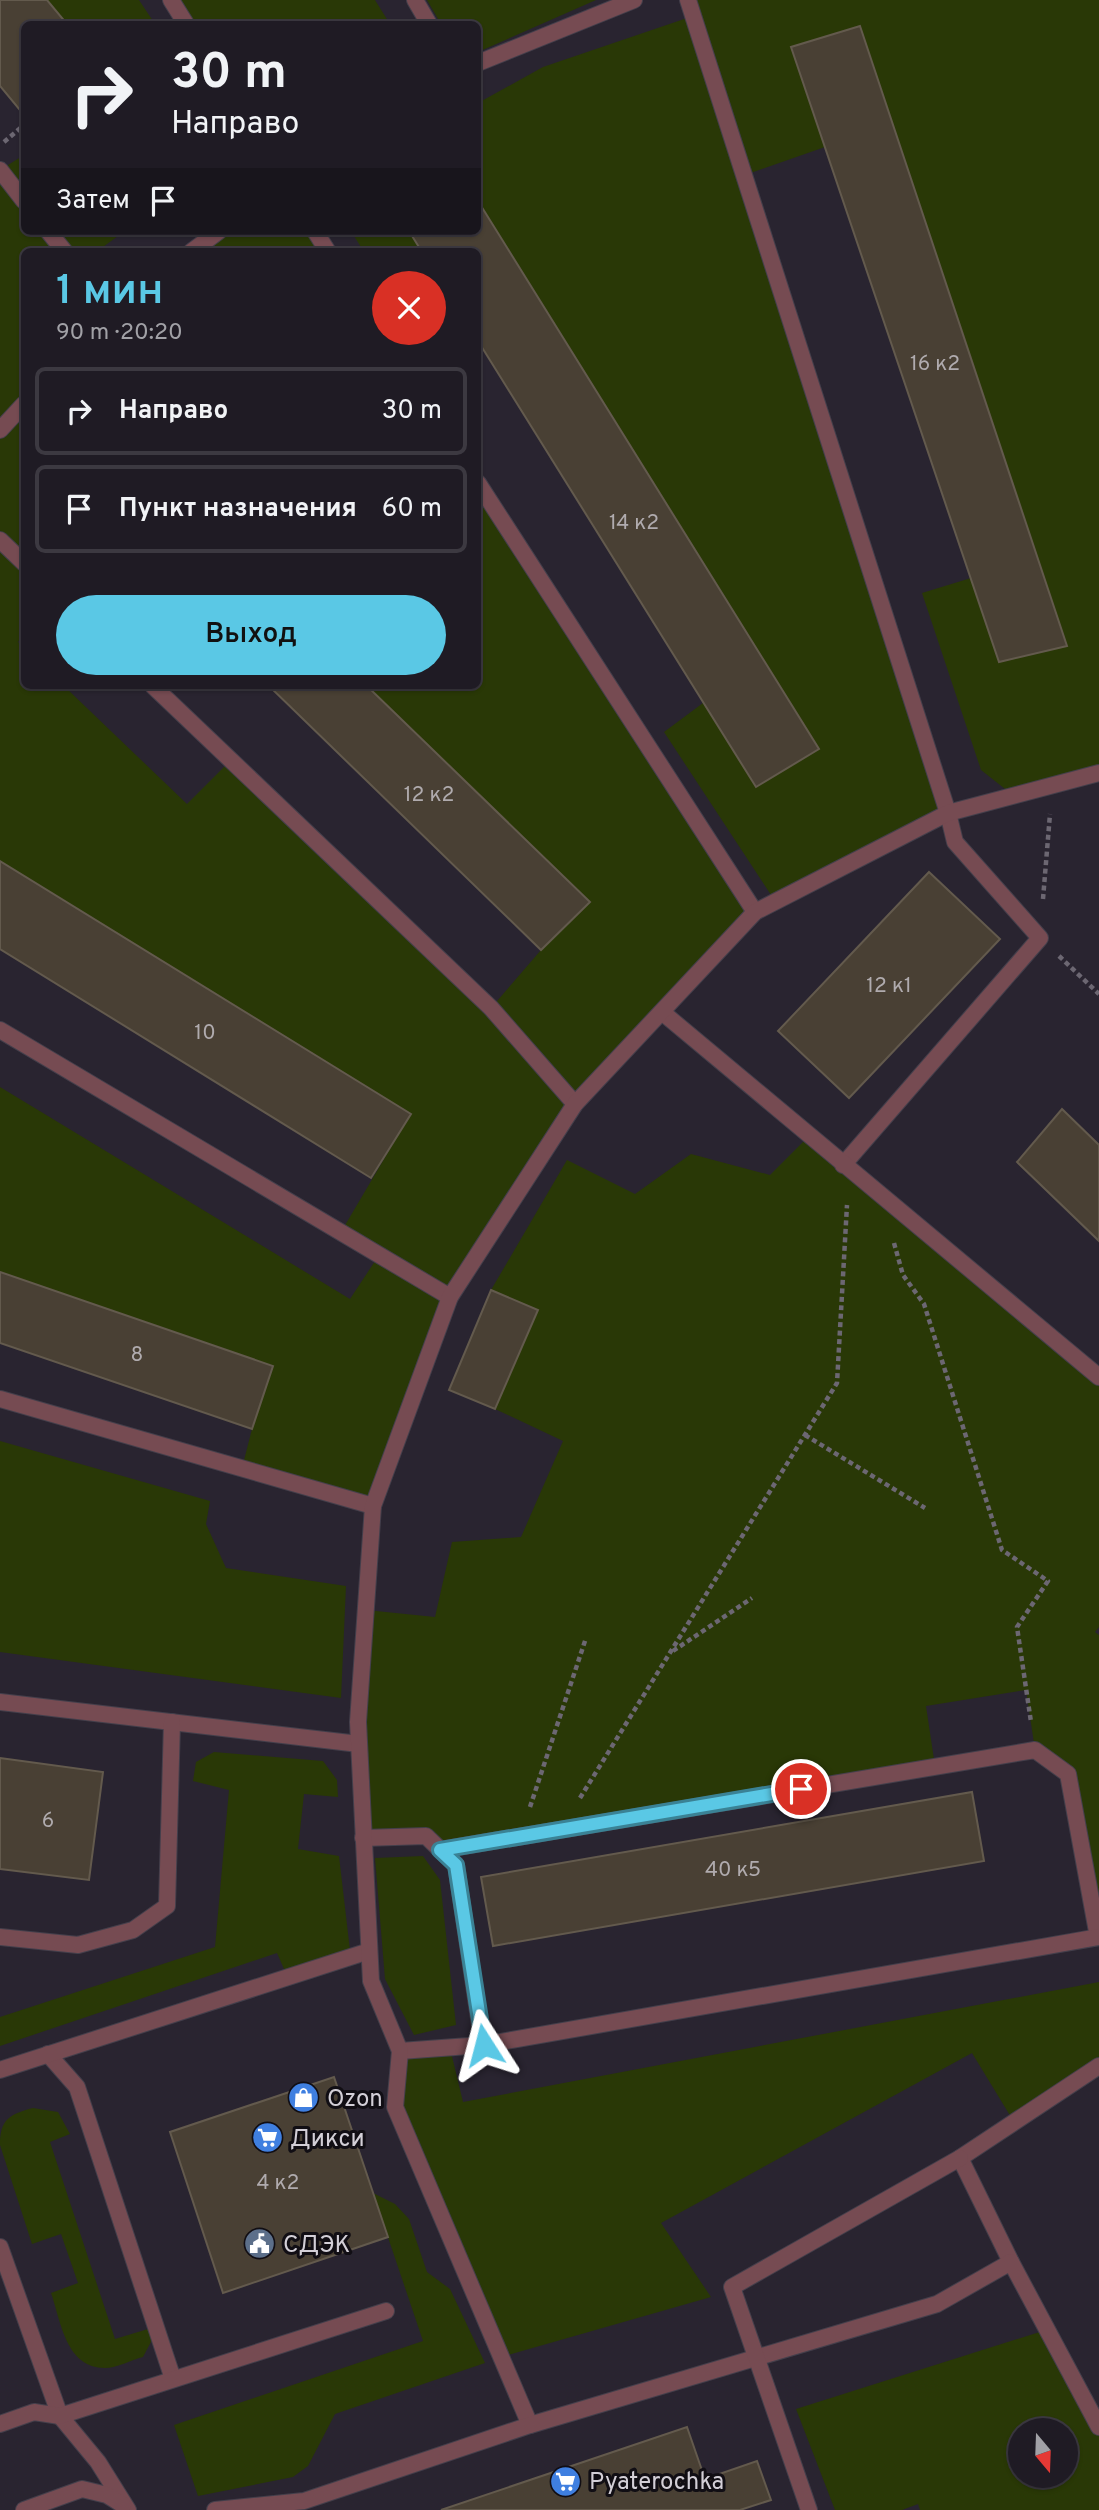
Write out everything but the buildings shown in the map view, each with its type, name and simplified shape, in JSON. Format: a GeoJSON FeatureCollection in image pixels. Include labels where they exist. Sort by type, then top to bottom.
{"type":"FeatureCollection","features":[{"type":"Feature","properties":{"kind":"lane"},"geometry":{"type":"LineString","coordinates":[[171,0],[184,21]]}},
{"type":"Feature","properties":{"kind":"lane"},"geometry":{"type":"LineString","coordinates":[[415,0],[427,21]]}},
{"type":"Feature","properties":{"kind":"lane"},"geometry":{"type":"LineString","coordinates":[[481,62],[634,0]]}},
{"type":"Feature","properties":{"kind":"lane"},"geometry":{"type":"LineString","coordinates":[[688,0],[955,842],[1040,938],[846,1167]]}},
{"type":"Feature","properties":{"kind":"lane"},"geometry":{"type":"LineString","coordinates":[[0,170],[21,197]]}},
{"type":"Feature","properties":{"kind":"lane"},"geometry":{"type":"LineString","coordinates":[[196,248],[214,235]]}},
{"type":"Feature","properties":{"kind":"lane"},"geometry":{"type":"LineString","coordinates":[[0,430],[21,407]]}},
{"type":"Feature","properties":{"kind":"lane"},"geometry":{"type":"LineString","coordinates":[[481,488],[755,912]]}},
{"type":"Feature","properties":{"kind":"lane"},"geometry":{"type":"LineString","coordinates":[[0,540],[21,561]]}},
{"type":"Feature","properties":{"kind":"lane"},"geometry":{"type":"LineString","coordinates":[[156,689],[491,1009],[575,1104]]}},
{"type":"Feature","properties":{"kind":"lane"},"geometry":{"type":"LineString","coordinates":[[530,2426],[395,2107],[401,2051],[371,1981],[358,1722],[373,1506],[450,1297],[575,1104],[755,912],[948,813],[1099,773]]}},
{"type":"Feature","properties":{"kind":"lane"},"geometry":{"type":"LineString","coordinates":[[662,1012],[1099,1377]]}},
{"type":"Feature","properties":{"kind":"lane"},"geometry":{"type":"LineString","coordinates":[[0,1030],[450,1297]]}},
{"type":"Feature","properties":{"kind":"lane"},"geometry":{"type":"LineString","coordinates":[[0,1399],[373,1506]]}},
{"type":"Feature","properties":{"kind":"lane"},"geometry":{"type":"LineString","coordinates":[[0,1702],[359,1744]]}},
{"type":"Feature","properties":{"kind":"lane"},"geometry":{"type":"LineString","coordinates":[[0,1937],[78,1945],[133,1930],[167,1906],[172,1722]]}},
{"type":"Feature","properties":{"kind":"lane"},"geometry":{"type":"LineString","coordinates":[[401,2051],[484,2045],[1099,1937],[1068,1773],[1035,1750],[440,1850]]}},
{"type":"Feature","properties":{"kind":"lane"},"geometry":{"type":"LineString","coordinates":[[363,1838],[426,1836],[456,1865],[484,2045]]}},
{"type":"Feature","properties":{"kind":"lane"},"geometry":{"type":"LineString","coordinates":[[0,2070],[369,1951]]}},
{"type":"Feature","properties":{"kind":"lane"},"geometry":{"type":"LineString","coordinates":[[48,2054],[77,2087],[173,2379]]}},
{"type":"Feature","properties":{"kind":"lane"},"geometry":{"type":"LineString","coordinates":[[809,2510],[732,2287],[960,2158],[1099,2066]]}},
{"type":"Feature","properties":{"kind":"lane"},"geometry":{"type":"LineString","coordinates":[[960,2158],[1011,2262],[1099,2427]]}},
{"type":"Feature","properties":{"kind":"lane"},"geometry":{"type":"LineString","coordinates":[[0,2247],[60,2416],[98,2462],[127,2508]]}},
{"type":"Feature","properties":{"kind":"lane"},"geometry":{"type":"LineString","coordinates":[[215,2510],[304,2501],[530,2426],[937,2304],[1011,2262]]}},
{"type":"Feature","properties":{"kind":"lane"},"geometry":{"type":"LineString","coordinates":[[0,2424],[34,2412],[60,2416],[386,2311]]}},
{"type":"Feature","properties":{"kind":"lane"},"geometry":{"type":"LineString","coordinates":[[24,2510],[82,2489],[107,2495],[127,2508]]}},
{"type":"Feature","properties":{"kind":"path"},"geometry":{"type":"LineString","coordinates":[[0,145],[21,128]]}},
{"type":"Feature","properties":{"kind":"path"},"geometry":{"type":"LineString","coordinates":[[1052,785],[1040,938],[1099,994]]}},
{"type":"Feature","properties":{"kind":"path"},"geometry":{"type":"LineString","coordinates":[[560,1830],[837,1383],[846,1167]]}},
{"type":"Feature","properties":{"kind":"path"},"geometry":{"type":"LineString","coordinates":[[879,1195],[903,1275],[924,1304],[1002,1550],[1048,1581],[1017,1627],[1035,1750]]}},
{"type":"Feature","properties":{"kind":"path"},"geometry":{"type":"LineString","coordinates":[[805,1435],[925,1508]]}},
{"type":"Feature","properties":{"kind":"path"},"geometry":{"type":"LineString","coordinates":[[669,1654],[751,1598]]}},
{"type":"Feature","properties":{"kind":"path"},"geometry":{"type":"LineString","coordinates":[[520,1836],[586,1638]]}},
{"type":"Feature","properties":{"kind":"green space"},"geometry":{"type":"Polygon","coordinates":[[[47,0],[139,0],[153,21],[64,21],[47,0]]]}},
{"type":"Feature","properties":{"kind":"green space"},"geometry":{"type":"Polygon","coordinates":[[[171,0],[375,0],[388,21],[184,21],[171,0]]]}},
{"type":"Feature","properties":{"kind":"green space"},"geometry":{"type":"Polygon","coordinates":[[[427,0],[596,0],[481,51],[481,21],[439,21],[427,0]]]}},
{"type":"Feature","properties":{"kind":"green space"},"geometry":{"type":"Polygon","coordinates":[[[688,0],[1099,0],[1099,773],[1014,796],[981,770],[922,593],[971,578],[1067,646],[860,26],[791,47],[825,147],[745,175],[948,813],[775,901],[664,732],[703,703],[756,787],[818,748],[481,206],[481,101],[543,67],[693,16],[688,0]]]}},
{"type":"Feature","properties":{"kind":"green space"},"geometry":{"type":"Polygon","coordinates":[[[21,157],[21,235],[119,235],[102,248],[21,248],[21,552],[18,556],[21,560],[21,638],[18,642],[21,645],[21,689],[67,689],[187,804],[231,760],[491,1008],[541,950],[590,902],[370,689],[481,689],[481,488],[755,912],[575,1104],[450,1297],[373,1506],[242,1468],[273,1366],[0,1272],[0,1087],[350,1299],[379,1255],[341,1232],[410,1115],[0,861],[0,170],[21,157]]]}},
{"type":"Feature","properties":{"kind":"green space"},"geometry":{"type":"Polygon","coordinates":[[[214,235],[317,235],[326,248],[196,248],[214,235]]]}},
{"type":"Feature","properties":{"kind":"green space"},"geometry":{"type":"Polygon","coordinates":[[[353,235],[411,235],[420,248],[362,248],[353,235]]]}},
{"type":"Feature","properties":{"kind":"green space"},"geometry":{"type":"Polygon","coordinates":[[[809,1136],[1099,1377],[1099,1627],[1095,1632],[1099,1635],[1099,1940],[1068,1774],[1035,1750],[1026,1690],[926,1706],[935,1766],[440,1850],[426,1836],[363,1838],[366,1610],[435,1617],[452,1542],[521,1537],[563,1441],[495,1409],[537,1310],[491,1290],[567,1160],[635,1194],[691,1154],[770,1175],[809,1136]]]}},
{"type":"Feature","properties":{"kind":"green space"},"geometry":{"type":"Polygon","coordinates":[[[0,1441],[210,1501],[206,1524],[226,1568],[346,1586],[341,1698],[0,1652],[0,1441]]]}},
{"type":"Feature","properties":{"kind":"green space"},"geometry":{"type":"Polygon","coordinates":[[[214,1752],[323,1761],[337,1780],[338,1797],[304,1794],[298,1849],[339,1856],[351,1959],[288,1978],[277,1953],[0,2046],[0,2017],[215,1947],[229,1790],[193,1781],[196,1762],[214,1752]]]}},
{"type":"Feature","properties":{"kind":"green space"},"geometry":{"type":"Polygon","coordinates":[[[423,1856],[440,1880],[456,2025],[414,2035],[385,1979],[375,1858],[423,1856]]]}},
{"type":"Feature","properties":{"kind":"green space"},"geometry":{"type":"Polygon","coordinates":[[[1099,1982],[1099,2066],[1014,2122],[972,2053],[661,2223],[711,2297],[501,2357],[395,2107],[400,2051],[450,2048],[463,2102],[1099,1982]]]}},
{"type":"Feature","properties":{"kind":"green space"},"geometry":{"type":"Polygon","coordinates":[[[33,2108],[58,2112],[70,2134],[50,2142],[115,2339],[148,2329],[152,2340],[143,2357],[110,2368],[92,2366],[73,2352],[67,2341],[51,2293],[78,2283],[61,2234],[32,2244],[0,2145],[4,2123],[12,2115],[33,2108]]]}},
{"type":"Feature","properties":{"kind":"green space"},"geometry":{"type":"Polygon","coordinates":[[[373,2193],[395,2204],[409,2219],[427,2272],[450,2289],[485,2363],[335,2414],[308,2466],[293,2477],[198,2496],[174,2425],[423,2341],[373,2193]]]}},
{"type":"Feature","properties":{"kind":"green space"},"geometry":{"type":"Polygon","coordinates":[[[1046,2330],[1099,2427],[1099,2510],[920,2510],[918,2504],[902,2510],[835,2510],[796,2409],[1046,2330]]]}},
{"type":"Feature","properties":{"kind":"place","name":"Ozon"},"geometry":{"type":"Point","coordinates":[304,2098]}},
{"type":"Feature","properties":{"kind":"place","name":"Дикси"},"geometry":{"type":"Point","coordinates":[267,2138]}},
{"type":"Feature","properties":{"kind":"place","name":"СДЭК"},"geometry":{"type":"Point","coordinates":[260,2244]}},
{"type":"Feature","properties":{"kind":"place","name":"Pyaterochka"},"geometry":{"type":"Point","coordinates":[566,2481]}},
{"type":"Feature","properties":{"kind":"route"},"geometry":{"type":"LineString","coordinates":[[484,2045],[456,1865],[440,1850],[801,1789]]}}]}
